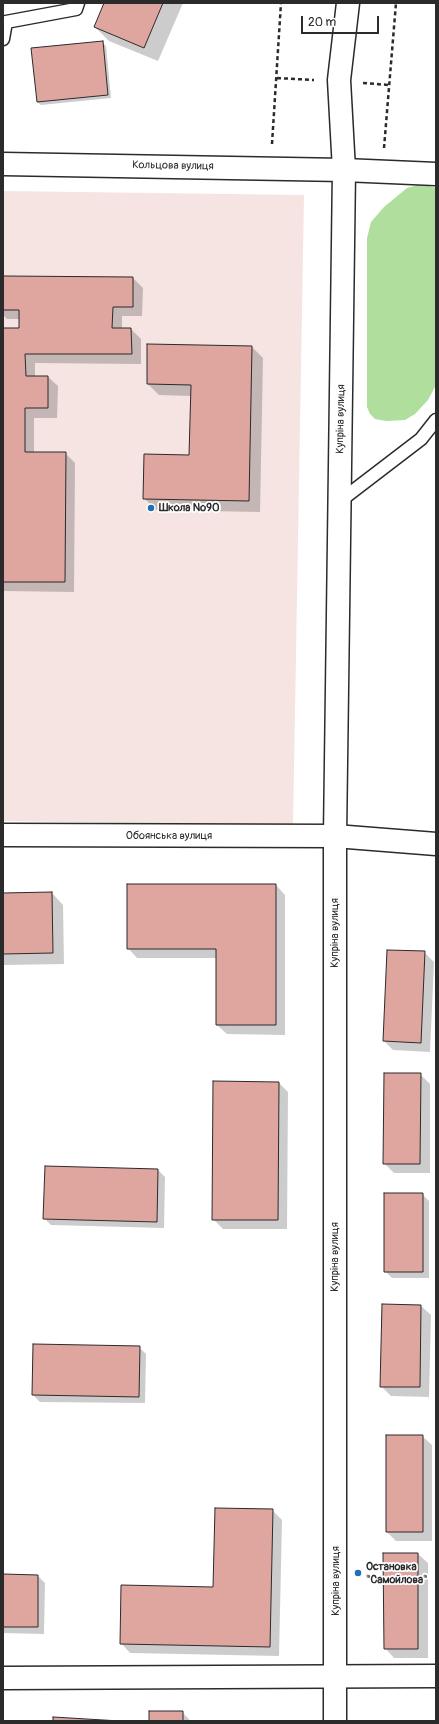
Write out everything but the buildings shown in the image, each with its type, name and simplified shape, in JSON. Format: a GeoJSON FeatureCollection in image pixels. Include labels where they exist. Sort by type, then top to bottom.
{"type":"FeatureCollection","features":[{"type":"Feature","properties":{"kind":"main road","name":"Купріна вулиця"},"geometry":{"type":"LineString","coordinates":[[335,1721],[335,836],[344,170],[339,80],[348,3]]}},
{"type":"Feature","properties":{"kind":"main road","name":"Кольцова вулиця"},"geometry":{"type":"LineString","coordinates":[[3,164],[382,170],[436,174]]}},
{"type":"Feature","properties":{"kind":"main road","name":"Обоянська вулиця"},"geometry":{"type":"LineString","coordinates":[[3,835],[335,836]]}},
{"type":"Feature","properties":{"kind":"main road"},"geometry":{"type":"LineString","coordinates":[[335,836],[436,844]]}},
{"type":"Feature","properties":{"kind":"main road"},"geometry":{"type":"LineString","coordinates":[[3,1678],[436,1676]]}},
{"type":"Feature","properties":{"kind":"lane"},"geometry":{"type":"LineString","coordinates":[[3,39],[6,22],[76,9],[78,3]]}},
{"type":"Feature","properties":{"kind":"lane"},"geometry":{"type":"LineString","coordinates":[[340,501],[421,439],[436,420]]}},
{"type":"Feature","properties":{"kind":"path"},"geometry":{"type":"LineString","coordinates":[[271,168],[281,3]]}},
{"type":"Feature","properties":{"kind":"path"},"geometry":{"type":"LineString","coordinates":[[382,170],[396,3]]}},
{"type":"Feature","properties":{"kind":"shaded area","name":"Школа №90"},"geometry":{"type":"Polygon","coordinates":[[[3,191],[304,195],[293,826],[3,821],[3,191]]]}},
{"type":"Feature","properties":{"kind":"green space"},"geometry":{"type":"Polygon","coordinates":[[[422,184],[436,188],[436,385],[428,400],[415,414],[405,420],[386,421],[375,419],[370,414],[367,407],[367,238],[371,222],[384,207],[407,188],[422,184]]]}},
{"type":"Feature","properties":{"kind":"place","name":"Школа №90"},"geometry":{"type":"Point","coordinates":[151,508]}},
{"type":"Feature","properties":{"kind":"place","name":"Остановка \"Самойлова\""},"geometry":{"type":"Point","coordinates":[358,1573]}}]}
